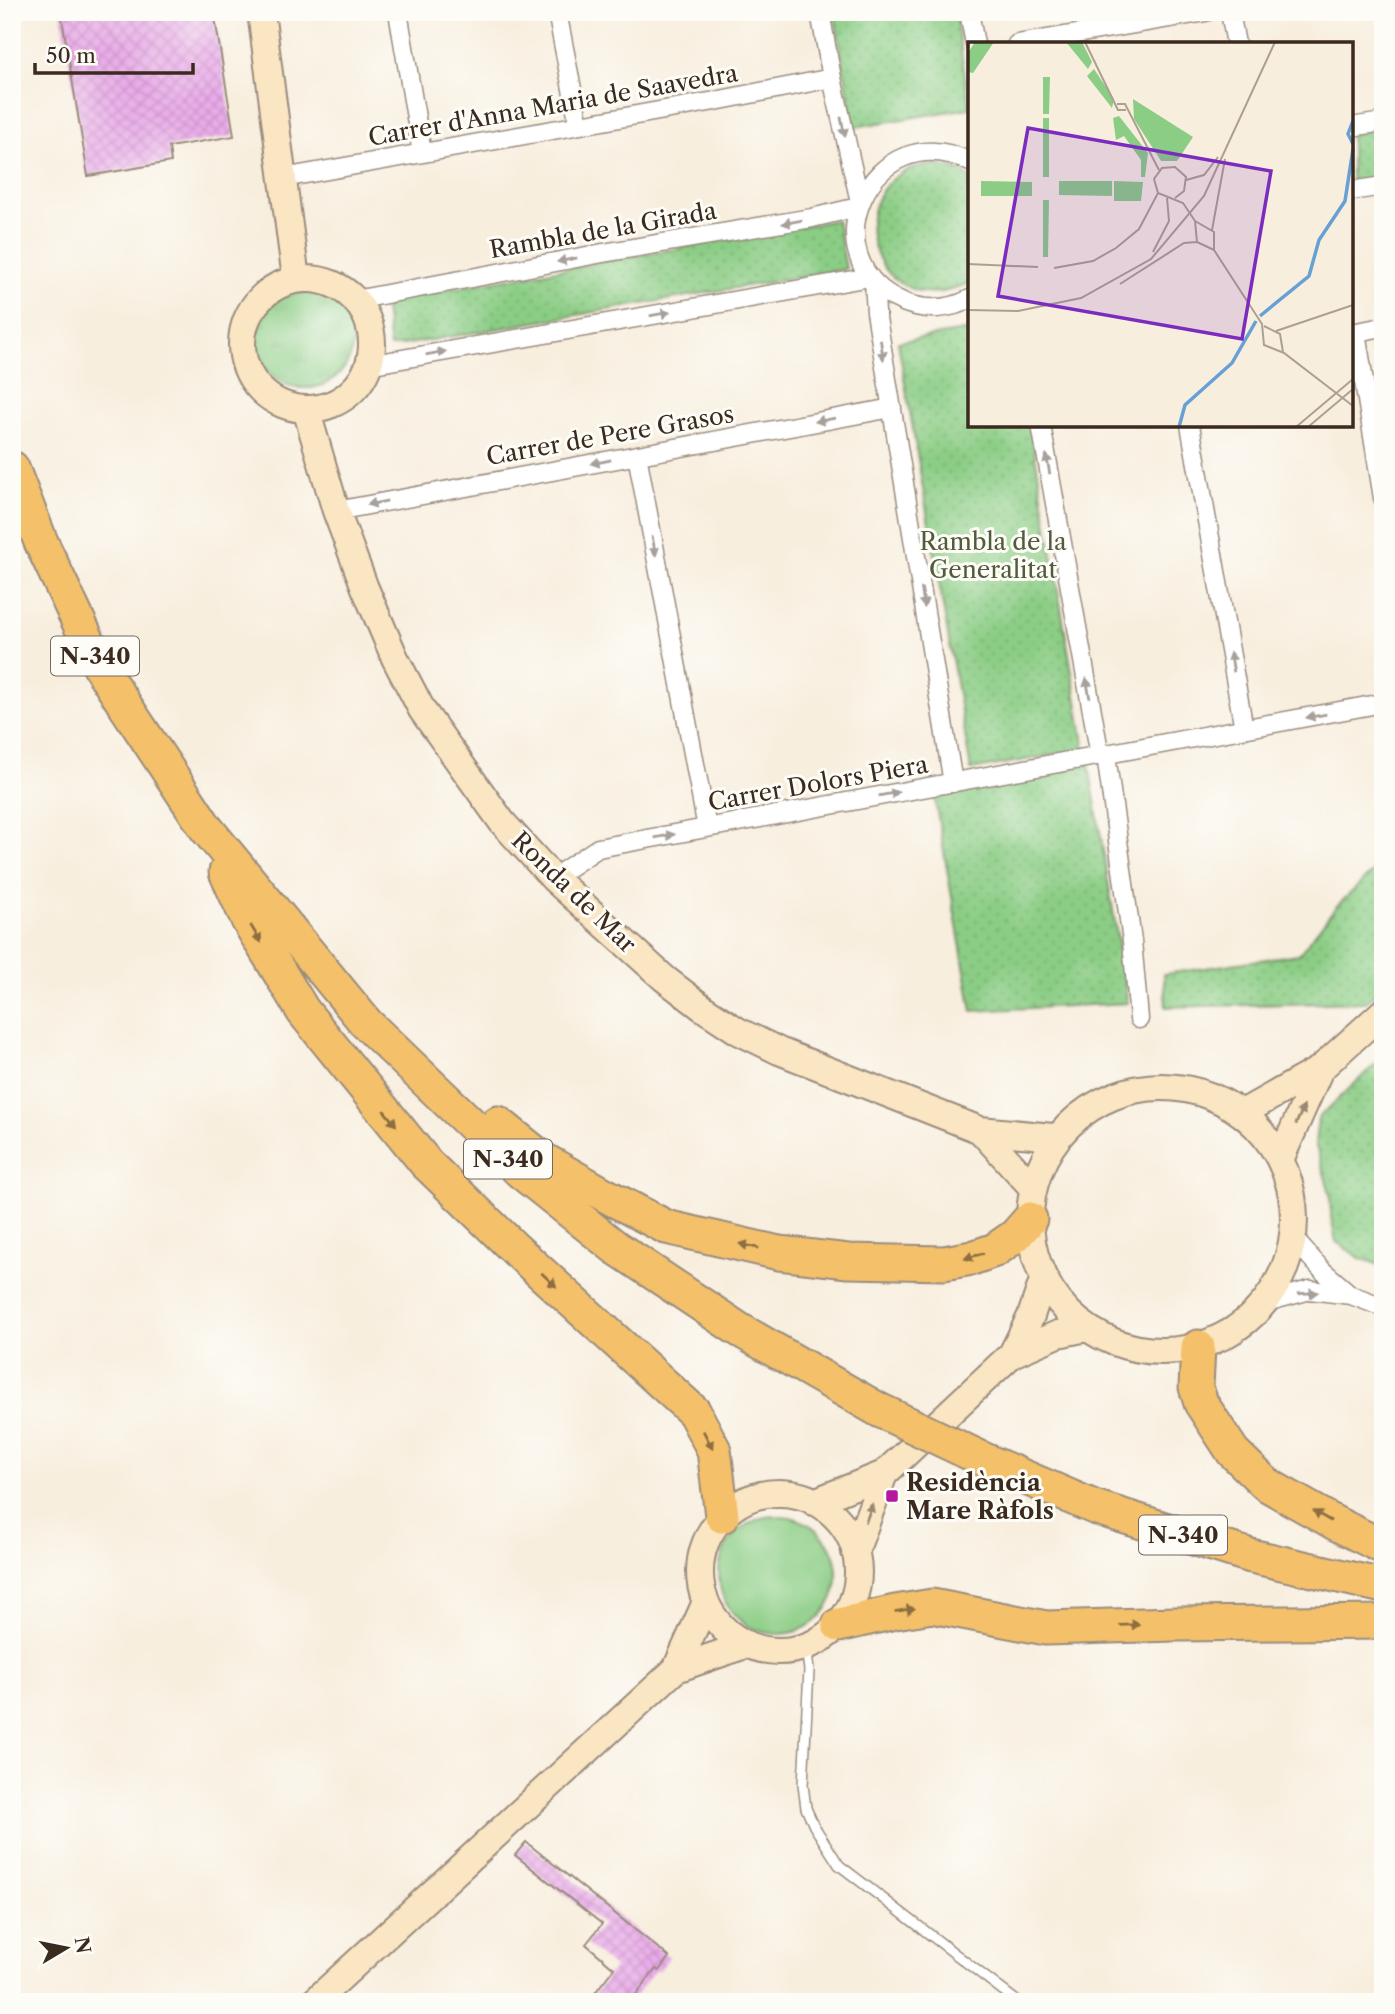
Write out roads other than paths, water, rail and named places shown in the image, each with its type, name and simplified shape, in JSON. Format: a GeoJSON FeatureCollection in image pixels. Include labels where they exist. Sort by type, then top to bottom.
{"type":"FeatureCollection","features":[{"type":"Feature","properties":{"kind":"highway","name":"N-340"},"geometry":{"type":"LineString","coordinates":[[12,468],[41,542],[102,669],[206,828],[366,1023],[520,1171],[615,1247],[737,1329],[879,1410],[989,1462],[1094,1507],[1251,1556],[1383,1587]]}},
{"type":"Feature","properties":{"kind":"highway"},"geometry":{"type":"LineString","coordinates":[[206,828],[268,884],[425,1065],[544,1160],[666,1227],[779,1253],[814,1258],[944,1263],[995,1250],[1015,1236],[1031,1204]]}},
{"type":"Feature","properties":{"kind":"highway"},"geometry":{"type":"LineString","coordinates":[[206,828],[249,922],[303,1011],[426,1163],[515,1249],[694,1412],[714,1450],[722,1516]]}},
{"type":"Feature","properties":{"kind":"highway"},"geometry":{"type":"LineString","coordinates":[[1198,1347],[1196,1387],[1201,1403],[1233,1452],[1266,1484],[1383,1547]]}},
{"type":"Feature","properties":{"kind":"highway"},"geometry":{"type":"LineString","coordinates":[[839,1625],[932,1606],[1046,1628],[1383,1622]]}},
{"type":"Feature","properties":{"kind":"street"},"geometry":{"type":"LineString","coordinates":[[261,12],[296,279]]}},
{"type":"Feature","properties":{"kind":"street"},"geometry":{"type":"LineString","coordinates":[[398,12],[422,153]]}},
{"type":"Feature","properties":{"kind":"street"},"geometry":{"type":"LineString","coordinates":[[557,12],[579,125]]}},
{"type":"Feature","properties":{"kind":"street"},"geometry":{"type":"LineString","coordinates":[[820,12],[859,204]]}},
{"type":"Feature","properties":{"kind":"street"},"geometry":{"type":"LineString","coordinates":[[969,12],[975,42]]}},
{"type":"Feature","properties":{"kind":"street"},"geometry":{"type":"LineString","coordinates":[[1025,42],[1115,20],[1206,12]]}},
{"type":"Feature","properties":{"kind":"street"},"geometry":{"type":"LineString","coordinates":[[1230,12],[1236,42]]}},
{"type":"Feature","properties":{"kind":"street","name":"Carrer d'Anna Maria de Saavedra"},"geometry":{"type":"LineString","coordinates":[[283,178],[832,78]]}},
{"type":"Feature","properties":{"kind":"street"},"geometry":{"type":"LineString","coordinates":[[1353,127],[1383,121]]}},
{"type":"Feature","properties":{"kind":"street"},"geometry":{"type":"LineString","coordinates":[[968,161],[957,155],[934,152],[911,155],[890,164],[873,180],[859,204],[855,226],[861,261],[872,279],[892,297],[914,306],[937,309],[968,300]]}},
{"type":"Feature","properties":{"kind":"street"},"geometry":{"type":"LineString","coordinates":[[1353,191],[1383,186]]}},
{"type":"Feature","properties":{"kind":"street","name":"Rambla de la Girada"},"geometry":{"type":"LineString","coordinates":[[355,300],[603,253],[812,218],[859,204]]}},
{"type":"Feature","properties":{"kind":"street"},"geometry":{"type":"LineString","coordinates":[[296,279],[312,279],[343,289],[355,300],[365,314],[372,348],[368,365],[359,383],[344,397],[326,406],[306,409],[291,407],[264,393],[250,376],[243,357],[242,336],[248,316],[259,299],[276,286],[296,279]]}},
{"type":"Feature","properties":{"kind":"street"},"geometry":{"type":"LineString","coordinates":[[368,365],[872,279]]}},
{"type":"Feature","properties":{"kind":"street"},"geometry":{"type":"LineString","coordinates":[[872,279],[953,783]]}},
{"type":"Feature","properties":{"kind":"street"},"geometry":{"type":"LineString","coordinates":[[1383,327],[1354,332],[1383,498]]}},
{"type":"Feature","properties":{"kind":"street","name":"Carrer de Pere Grasos"},"geometry":{"type":"LineString","coordinates":[[336,511],[892,408]]}},
{"type":"Feature","properties":{"kind":"street","name":"Ronda de Mar"},"geometry":{"type":"LineString","coordinates":[[306,409],[336,511],[365,588],[422,710],[502,822],[553,878],[665,979],[738,1031],[792,1056],[980,1130],[1053,1137]]}},
{"type":"Feature","properties":{"kind":"street"},"geometry":{"type":"LineString","coordinates":[[1041,427],[1103,755],[1132,942],[1139,1019]]}},
{"type":"Feature","properties":{"kind":"street"},"geometry":{"type":"LineString","coordinates":[[1190,427],[1244,729]]}},
{"type":"Feature","properties":{"kind":"street"},"geometry":{"type":"LineString","coordinates":[[637,455],[707,828]]}},
{"type":"Feature","properties":{"kind":"street","name":"Carrer Dolors Piera"},"geometry":{"type":"LineString","coordinates":[[553,878],[598,848],[1383,703]]}},
{"type":"Feature","properties":{"kind":"street"},"geometry":{"type":"LineString","coordinates":[[1244,1112],[1320,1069],[1383,1013]]}},
{"type":"Feature","properties":{"kind":"street"},"geometry":{"type":"LineString","coordinates":[[1280,1160],[1320,1069]]}},
{"type":"Feature","properties":{"kind":"street"},"geometry":{"type":"LineString","coordinates":[[1012,1354],[1031,1316],[1043,1280],[1031,1204],[1053,1137],[1075,1119],[1118,1094],[1168,1087],[1216,1099],[1244,1112],[1265,1134],[1280,1160],[1292,1198],[1293,1238],[1283,1272],[1266,1302],[1247,1322],[1224,1337],[1198,1347],[1151,1352],[1105,1340],[1087,1328],[1043,1280]]}},
{"type":"Feature","properties":{"kind":"street","name":"Ronda de Mar"},"geometry":{"type":"LineString","coordinates":[[980,1130],[1031,1204]]}},
{"type":"Feature","properties":{"kind":"street"},"geometry":{"type":"LineString","coordinates":[[1293,1238],[1323,1271],[1351,1296]]}},
{"type":"Feature","properties":{"kind":"street"},"geometry":{"type":"LineString","coordinates":[[1266,1302],[1310,1290],[1351,1296],[1383,1307]]}},
{"type":"Feature","properties":{"kind":"street"},"geometry":{"type":"LineString","coordinates":[[814,1502],[884,1474],[1012,1354],[1058,1334],[1087,1328]]}},
{"type":"Feature","properties":{"kind":"street"},"geometry":{"type":"LineString","coordinates":[[855,1552],[884,1474]]}},
{"type":"Feature","properties":{"kind":"street"},"geometry":{"type":"LineString","coordinates":[[770,1494],[795,1495],[814,1502],[831,1513],[845,1529],[855,1552],[856,1588],[850,1608],[839,1625],[823,1639],[806,1647],[783,1652],[765,1651],[745,1645],[713,1615],[700,1586],[700,1560],[709,1536],[722,1516],[745,1500],[770,1494]]}},
{"type":"Feature","properties":{"kind":"street"},"geometry":{"type":"LineString","coordinates":[[314,2002],[676,1669],[706,1602]]}},
{"type":"Feature","properties":{"kind":"street"},"geometry":{"type":"LineString","coordinates":[[676,1669],[745,1645]]}},
{"type":"Feature","properties":{"kind":"lane"},"geometry":{"type":"LineString","coordinates":[[806,1647],[809,1670],[803,1785],[806,1808],[814,1826],[839,1865],[1018,2002]]}},
{"type":"Feature","properties":{"kind":"place","name":"Residència Mare Ràfols"},"geometry":{"type":"Point","coordinates":[892,1496]}},
{"type":"Feature","properties":{"kind":"park label","name":"Rambla de la Generalitat"},"geometry":{"type":"Point","coordinates":[993,555]}}]}
